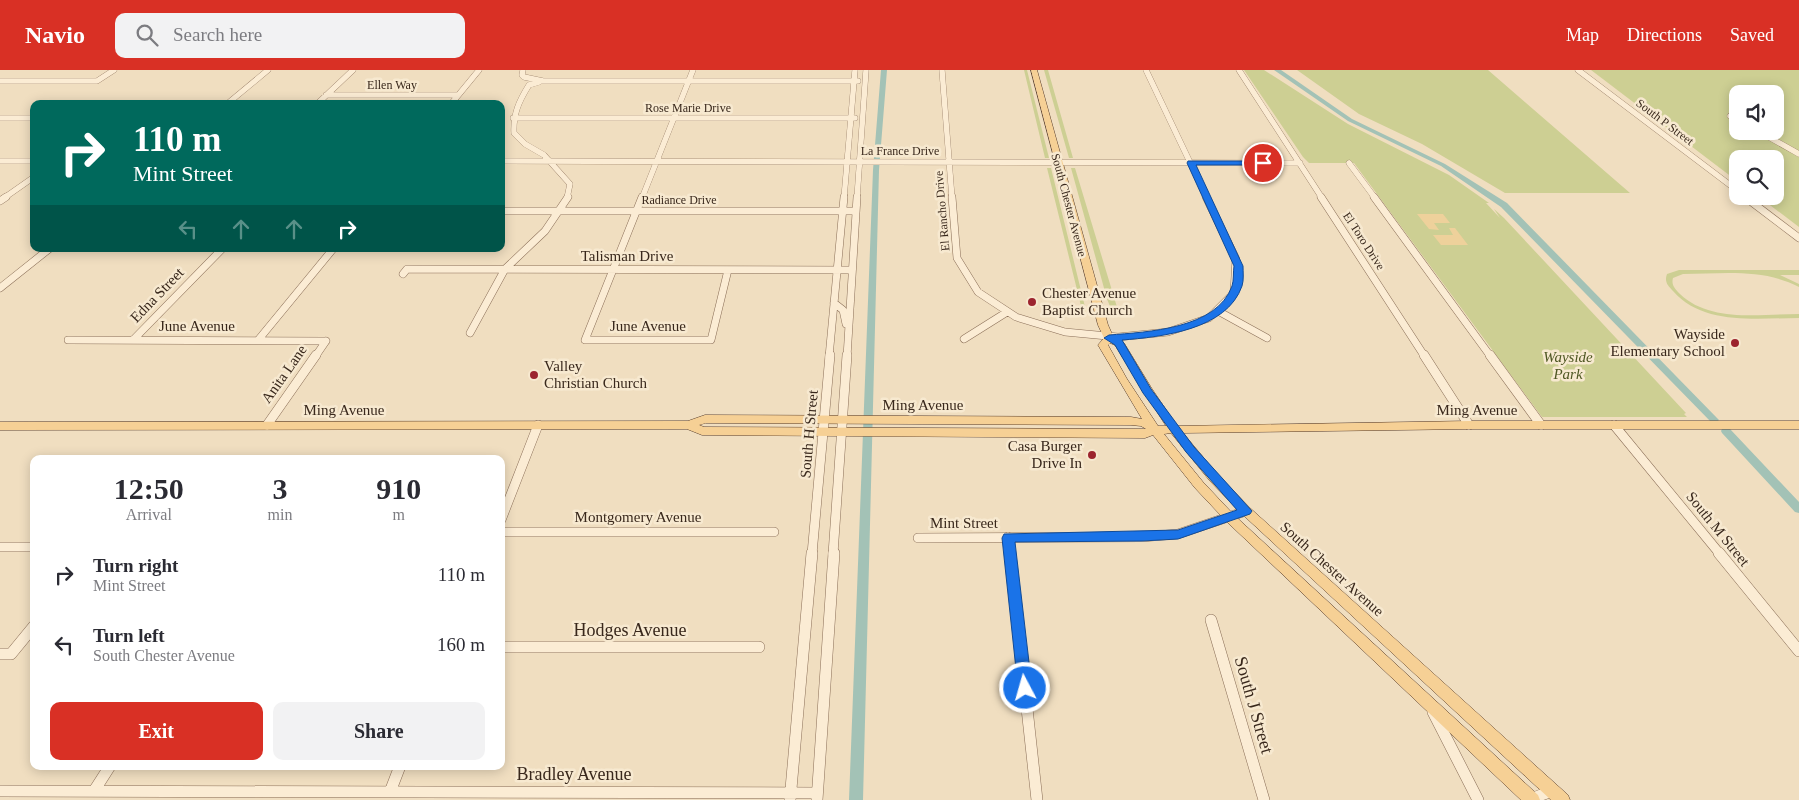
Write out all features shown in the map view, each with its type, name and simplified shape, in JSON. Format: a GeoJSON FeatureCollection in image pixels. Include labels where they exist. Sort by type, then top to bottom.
{"type":"FeatureCollection","features":[{"type":"Feature","properties":{"kind":"main road","name":"South Chester Avenue"},"geometry":{"type":"LineString","coordinates":[[1034,70],[1095,301],[1109,338],[1119,343],[1147,390],[1175,430],[1214,478],[1246,511],[1557,796]]}},
{"type":"Feature","properties":{"kind":"main road","name":"South Chester Avenue"},"geometry":{"type":"LineString","coordinates":[[1109,338],[1103,345],[1122,379],[1156,430],[1199,485],[1230,518],[1530,800]]}},
{"type":"Feature","properties":{"kind":"main road","name":"Ming Avenue"},"geometry":{"type":"LineString","coordinates":[[0,426],[688,425],[705,419],[823,419],[1131,421],[1144,423],[1156,430]]}},
{"type":"Feature","properties":{"kind":"main road","name":"Ming Avenue"},"geometry":{"type":"LineString","coordinates":[[688,425],[702,431],[1144,434],[1156,430],[1469,425],[1799,425]]}},
{"type":"Feature","properties":{"kind":"street"},"geometry":{"type":"LineString","coordinates":[[0,81],[97,81],[114,70]]}},
{"type":"Feature","properties":{"kind":"street"},"geometry":{"type":"LineString","coordinates":[[232,100],[268,70]]}},
{"type":"Feature","properties":{"kind":"street"},"geometry":{"type":"LineString","coordinates":[[321,100],[353,70]]}},
{"type":"Feature","properties":{"kind":"street"},"geometry":{"type":"LineString","coordinates":[[455,100],[479,70]]}},
{"type":"Feature","properties":{"kind":"street"},"geometry":{"type":"LineString","coordinates":[[523,70],[522,75],[524,77],[542,81],[865,81]]}},
{"type":"Feature","properties":{"kind":"street"},"geometry":{"type":"LineString","coordinates":[[586,340],[694,70]]}},
{"type":"Feature","properties":{"kind":"street","name":"South H Street"},"geometry":{"type":"LineString","coordinates":[[790,796],[855,70]]}},
{"type":"Feature","properties":{"kind":"street"},"geometry":{"type":"LineString","coordinates":[[817,796],[847,433],[852,270],[866,70]]}},
{"type":"Feature","properties":{"kind":"street","name":"El Rancho Drive"},"geometry":{"type":"LineString","coordinates":[[942,70],[959,266],[978,292],[1006,312],[1052,329],[1109,338],[1140,337],[1172,331],[1198,322],[1218,311]]}},
{"type":"Feature","properties":{"kind":"street"},"geometry":{"type":"LineString","coordinates":[[1146,70],[1238,266],[1239,276],[1234,292],[1218,311],[1267,338]]}},
{"type":"Feature","properties":{"kind":"street","name":"El Toro Drive"},"geometry":{"type":"LineString","coordinates":[[1239,70],[1469,425]]}},
{"type":"Feature","properties":{"kind":"street","name":"South P Street"},"geometry":{"type":"LineString","coordinates":[[1578,70],[1729,184]]}},
{"type":"Feature","properties":{"kind":"street"},"geometry":{"type":"LineString","coordinates":[[470,333],[505,269],[545,231],[569,196],[570,184],[544,155],[525,144],[514,133],[513,118],[517,105],[529,84],[542,81]]}},
{"type":"Feature","properties":{"kind":"street","name":"Ellen Way"},"geometry":{"type":"LineString","coordinates":[[326,95],[458,95]]}},
{"type":"Feature","properties":{"kind":"street"},"geometry":{"type":"LineString","coordinates":[[0,118],[30,118]]}},
{"type":"Feature","properties":{"kind":"street","name":"Rose Marie Drive"},"geometry":{"type":"LineString","coordinates":[[513,118],[862,118]]}},
{"type":"Feature","properties":{"kind":"street"},"geometry":{"type":"LineString","coordinates":[[1774,140],[1799,154]]}},
{"type":"Feature","properties":{"kind":"street"},"geometry":{"type":"LineString","coordinates":[[0,161],[30,161]]}},
{"type":"Feature","properties":{"kind":"street","name":"La France Drive"},"geometry":{"type":"LineString","coordinates":[[505,161],[1300,163]]}},
{"type":"Feature","properties":{"kind":"street"},"geometry":{"type":"LineString","coordinates":[[1348,163],[1541,425]]}},
{"type":"Feature","properties":{"kind":"street"},"geometry":{"type":"LineString","coordinates":[[0,201],[30,180]]}},
{"type":"Feature","properties":{"kind":"street"},"geometry":{"type":"LineString","coordinates":[[1756,205],[1799,238]]}},
{"type":"Feature","properties":{"kind":"street","name":"Radiance Drive"},"geometry":{"type":"LineString","coordinates":[[505,211],[856,211]]}},
{"type":"Feature","properties":{"kind":"street"},"geometry":{"type":"LineString","coordinates":[[0,288],[45,252]]}},
{"type":"Feature","properties":{"kind":"street","name":"Edna Street"},"geometry":{"type":"LineString","coordinates":[[133,340],[219,252]]}},
{"type":"Feature","properties":{"kind":"street"},"geometry":{"type":"LineString","coordinates":[[258,340],[331,252]]}},
{"type":"Feature","properties":{"kind":"street","name":"Talisman Drive"},"geometry":{"type":"LineString","coordinates":[[404,274],[407,269],[852,270]]}},
{"type":"Feature","properties":{"kind":"street"},"geometry":{"type":"LineString","coordinates":[[711,340],[728,270]]}},
{"type":"Feature","properties":{"kind":"street"},"geometry":{"type":"LineString","coordinates":[[834,303],[843,310],[849,336]]}},
{"type":"Feature","properties":{"kind":"street"},"geometry":{"type":"LineString","coordinates":[[964,339],[1006,312]]}},
{"type":"Feature","properties":{"kind":"street","name":"June Avenue"},"geometry":{"type":"LineString","coordinates":[[68,340],[326,341]]}},
{"type":"Feature","properties":{"kind":"street","name":"June Avenue"},"geometry":{"type":"LineString","coordinates":[[586,340],[711,340]]}},
{"type":"Feature","properties":{"kind":"street","name":"Anita Lane"},"geometry":{"type":"LineString","coordinates":[[267,425],[326,341]]}},
{"type":"Feature","properties":{"kind":"street"},"geometry":{"type":"LineString","coordinates":[[505,510],[538,425]]}},
{"type":"Feature","properties":{"kind":"street","name":"South M Street"},"geometry":{"type":"LineString","coordinates":[[1614,425],[1799,652]]}},
{"type":"Feature","properties":{"kind":"street","name":"Mint Street"},"geometry":{"type":"LineString","coordinates":[[918,538],[1142,537],[1178,534],[1230,518],[1246,511]]}},
{"type":"Feature","properties":{"kind":"street","name":"Montgomery Avenue"},"geometry":{"type":"LineString","coordinates":[[505,532],[774,532]]}},
{"type":"Feature","properties":{"kind":"street"},"geometry":{"type":"LineString","coordinates":[[1008,538],[1037,800]]}},
{"type":"Feature","properties":{"kind":"street"},"geometry":{"type":"LineString","coordinates":[[0,547],[30,547]]}},
{"type":"Feature","properties":{"kind":"street","name":"South J Street"},"geometry":{"type":"LineString","coordinates":[[1212,620],[1264,800]]}},
{"type":"Feature","properties":{"kind":"street"},"geometry":{"type":"LineString","coordinates":[[6,654],[30,630]]}},
{"type":"Feature","properties":{"kind":"street","name":"Hodges Avenue"},"geometry":{"type":"LineString","coordinates":[[505,647],[759,647]]}},
{"type":"Feature","properties":{"kind":"street"},"geometry":{"type":"LineString","coordinates":[[1429,705],[1478,800]]}},
{"type":"Feature","properties":{"kind":"street"},"geometry":{"type":"LineString","coordinates":[[94,791],[107,770]]}},
{"type":"Feature","properties":{"kind":"street"},"geometry":{"type":"LineString","coordinates":[[390,792],[398,770]]}},
{"type":"Feature","properties":{"kind":"street","name":"Bradley Avenue"},"geometry":{"type":"LineString","coordinates":[[0,791],[390,792],[536,796],[817,796]]}},
{"type":"Feature","properties":{"kind":"street"},"geometry":{"type":"LineString","coordinates":[[1530,800],[1557,796]]}},
{"type":"Feature","properties":{"kind":"green space"},"geometry":{"type":"Polygon","coordinates":[[[1024,70],[1027,70],[1049,158],[1045,158],[1024,70]]]}},
{"type":"Feature","properties":{"kind":"green space"},"geometry":{"type":"Polygon","coordinates":[[[1044,70],[1048,70],[1073,158],[1069,158],[1044,70]]]}},
{"type":"Feature","properties":{"kind":"green space","name":"Wayside Park"},"geometry":{"type":"Polygon","coordinates":[[[1244,70],[1264,70],[1348,124],[1449,175],[1489,203],[1486,203],[1500,218],[1494,209],[1504,218],[1686,413],[1684,414],[1687,417],[1542,417],[1354,163],[1309,163],[1244,70]]]}},
{"type":"Feature","properties":{"kind":"green space"},"geometry":{"type":"Polygon","coordinates":[[[1297,70],[1488,70],[1630,193],[1505,193],[1422,144],[1359,114],[1297,70]]]}},
{"type":"Feature","properties":{"kind":"green space"},"geometry":{"type":"Polygon","coordinates":[[[1591,70],[1799,70],[1799,227],[1770,205],[1784,205],[1784,150],[1729,150],[1729,175],[1591,70]]]}},
{"type":"Feature","properties":{"kind":"green space"},"geometry":{"type":"Polygon","coordinates":[[[1047,168],[1051,168],[1086,311],[1082,310],[1047,168]]]}},
{"type":"Feature","properties":{"kind":"green space"},"geometry":{"type":"Polygon","coordinates":[[[1071,168],[1075,168],[1120,317],[1114,316],[1107,299],[1071,168]]]}},
{"type":"Feature","properties":{"kind":"green space"},"geometry":{"type":"Polygon","coordinates":[[[1679,270],[1799,270],[1799,275],[1780,275],[1799,284],[1799,287],[1771,277],[1742,273],[1683,274],[1673,278],[1673,283],[1680,294],[1692,303],[1706,309],[1736,315],[1799,314],[1799,318],[1732,318],[1700,310],[1685,302],[1667,284],[1667,274],[1679,270]]]}},
{"type":"Feature","properties":{"kind":"sand"},"geometry":{"type":"Polygon","coordinates":[[[1417,214],[1443,214],[1450,223],[1434,223],[1439,230],[1429,229],[1417,214]]]}},
{"type":"Feature","properties":{"kind":"sand"},"geometry":{"type":"Polygon","coordinates":[[[1449,228],[1455,228],[1468,245],[1441,245],[1433,235],[1453,235],[1449,228]]]}},
{"type":"Feature","properties":{"kind":"waterway"},"geometry":{"type":"LineString","coordinates":[[856,800],[876,170],[884,70]]}},
{"type":"Feature","properties":{"kind":"waterway"},"geometry":{"type":"LineString","coordinates":[[1277,70],[1350,120],[1443,165],[1504,205],[1714,420]]}},
{"type":"Feature","properties":{"kind":"waterway"},"geometry":{"type":"LineString","coordinates":[[1726,431],[1799,509]]}},
{"type":"Feature","properties":{"kind":"place","name":"Chester Avenue Baptist Church"},"geometry":{"type":"Point","coordinates":[1032,302]}},
{"type":"Feature","properties":{"kind":"place","name":"Wayside Elementary School"},"geometry":{"type":"Point","coordinates":[1735,343]}},
{"type":"Feature","properties":{"kind":"place","name":"Valley Christian Church"},"geometry":{"type":"Point","coordinates":[534,375]}},
{"type":"Feature","properties":{"kind":"place","name":"Casa Burger Drive In"},"geometry":{"type":"Point","coordinates":[1092,455]}},
{"type":"Feature","properties":{"kind":"route"},"geometry":{"type":"LineString","coordinates":[[1025,688],[1008,538],[1142,537],[1178,534],[1230,518],[1246,511],[1190,450],[1165,418],[1119,343],[1109,338],[1156,335],[1186,328],[1209,317],[1228,301],[1237,285],[1239,276],[1238,266],[1191,163],[1263,163]]}}]}
